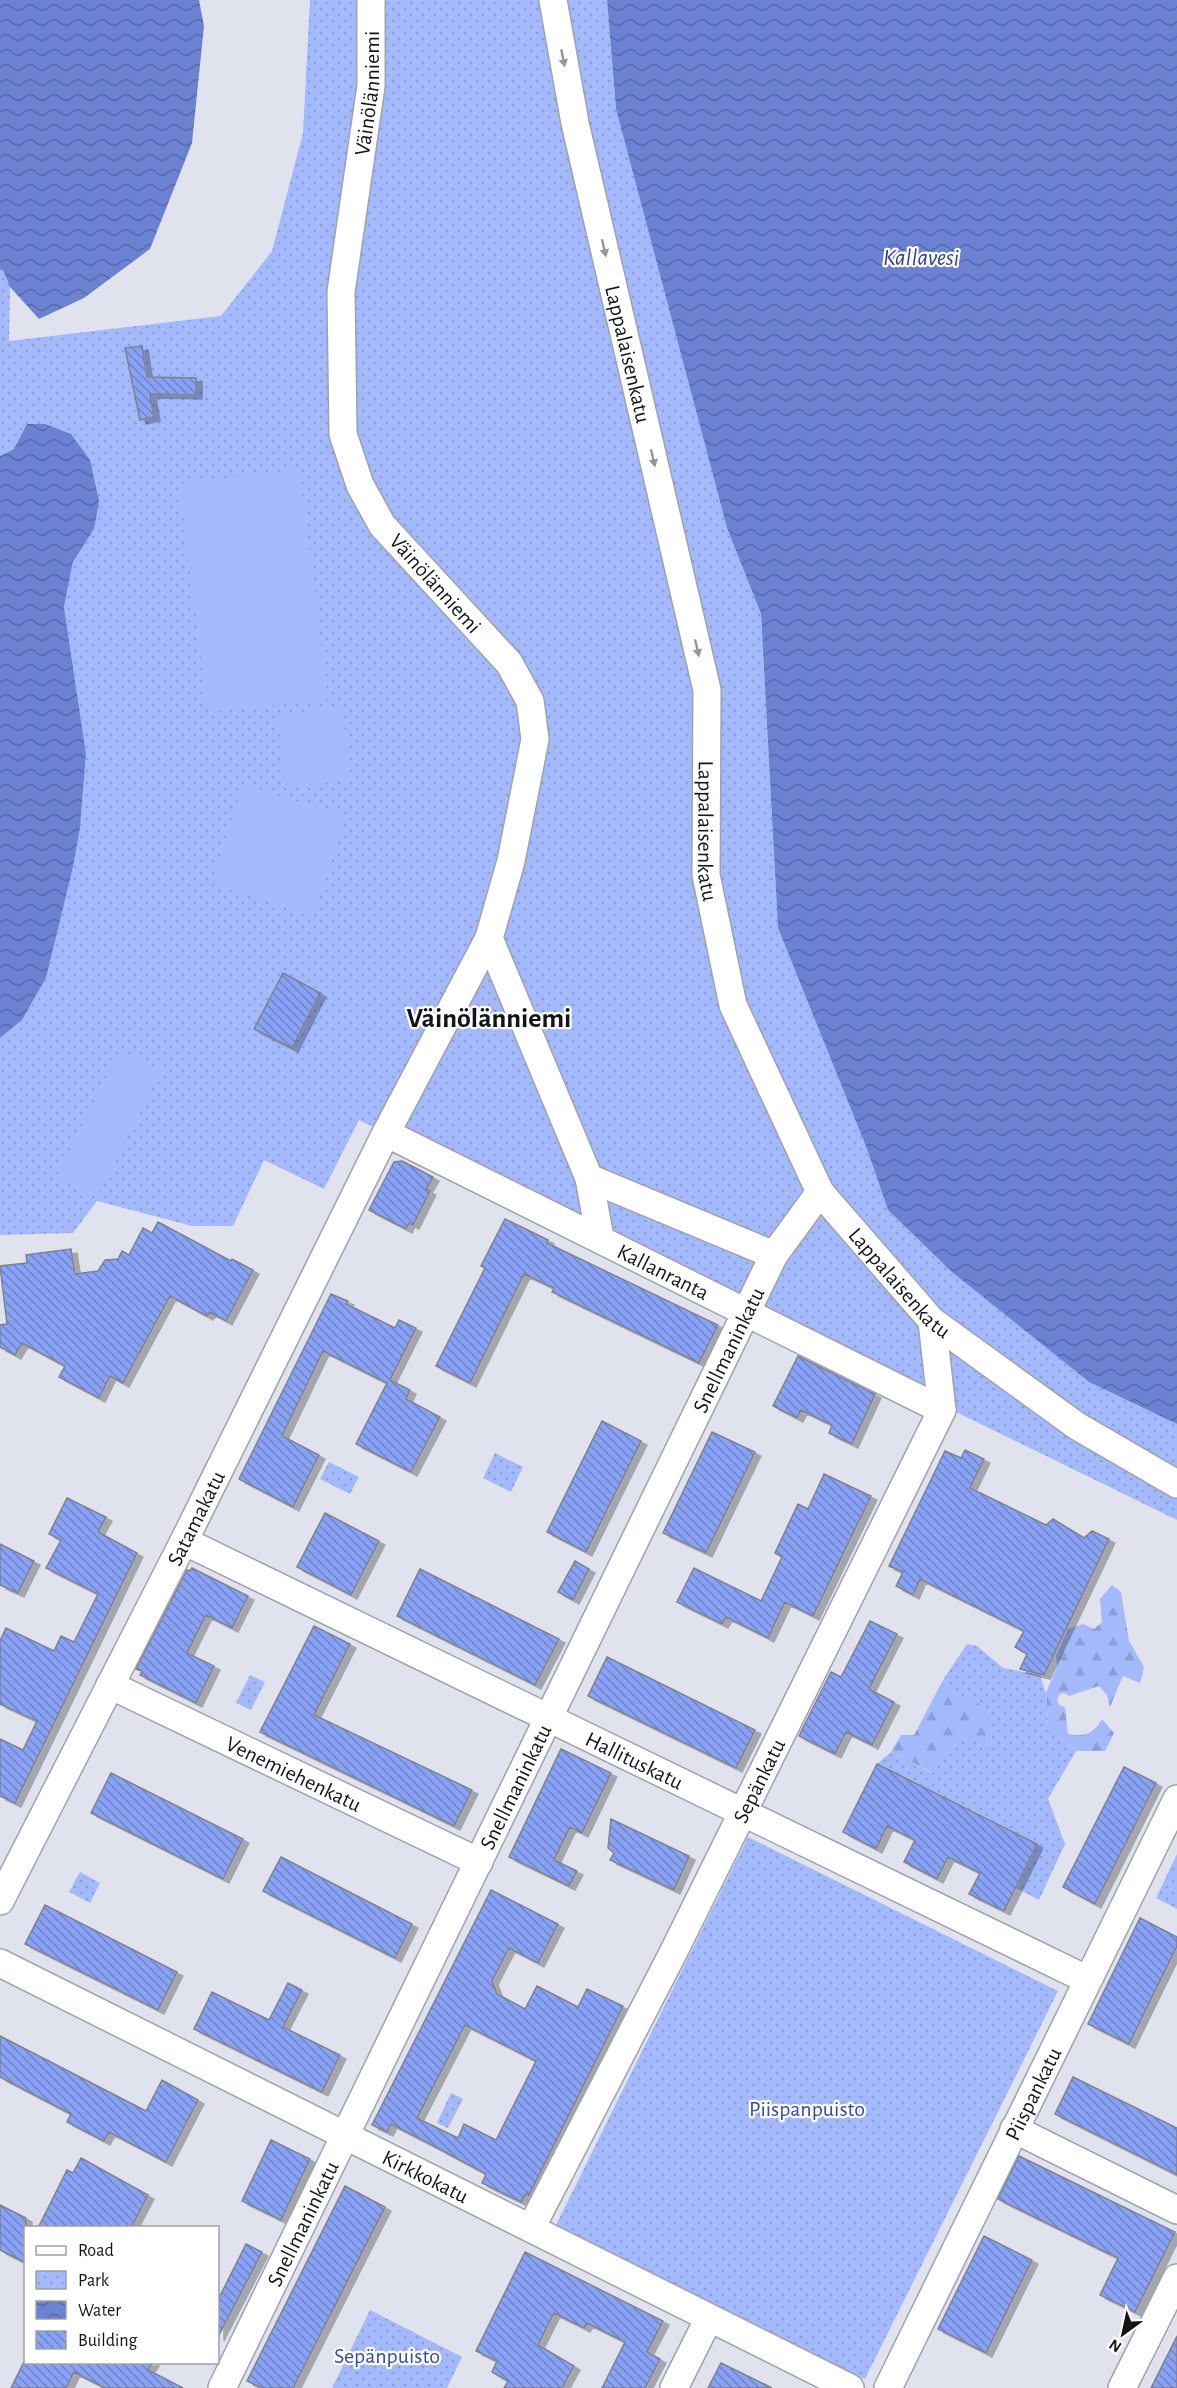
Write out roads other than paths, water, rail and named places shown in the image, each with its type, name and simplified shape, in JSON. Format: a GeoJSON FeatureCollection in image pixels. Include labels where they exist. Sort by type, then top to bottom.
{"type":"FeatureCollection","features":[{"type":"Feature","properties":{"kind":"street","name":"Väinölänniemi"},"geometry":{"type":"LineString","coordinates":[[371,0],[371,86],[341,291],[343,434],[360,485],[382,525],[509,663],[530,701],[535,739],[511,861],[489,938],[386,1132]]}},
{"type":"Feature","properties":{"kind":"street","name":"Lappalaisenkatu"},"geometry":{"type":"LineString","coordinates":[[553,0],[575,123],[707,690],[706,875],[733,1005],[820,1192],[932,1321],[1077,1426],[1177,1484]]}},
{"type":"Feature","properties":{"kind":"street"},"geometry":{"type":"LineString","coordinates":[[489,938],[589,1178],[600,1238]]}},
{"type":"Feature","properties":{"kind":"street","name":"Kallanranta"},"geometry":{"type":"LineString","coordinates":[[386,1132],[942,1410]]}},
{"type":"Feature","properties":{"kind":"street","name":"Satamakatu"},"geometry":{"type":"LineString","coordinates":[[0,1901],[184,1541],[386,1132]]}},
{"type":"Feature","properties":{"kind":"street"},"geometry":{"type":"LineString","coordinates":[[589,1178],[774,1255]]}},
{"type":"Feature","properties":{"kind":"street","name":"Snellmaninkatu"},"geometry":{"type":"LineString","coordinates":[[222,2388],[344,2135],[550,1719],[774,1255],[820,1192]]}},
{"type":"Feature","properties":{"kind":"street"},"geometry":{"type":"LineString","coordinates":[[932,1321],[942,1410]]}},
{"type":"Feature","properties":{"kind":"street","name":"Sepänkatu"},"geometry":{"type":"LineString","coordinates":[[531,2228],[672,1955],[942,1410]]}},
{"type":"Feature","properties":{"kind":"street","name":"Hallituskatu"},"geometry":{"type":"LineString","coordinates":[[184,1541],[1086,1979]]}},
{"type":"Feature","properties":{"kind":"street","name":"Venemiehenkatu"},"geometry":{"type":"LineString","coordinates":[[110,1684],[479,1862]]}},
{"type":"Feature","properties":{"kind":"street","name":"Piispankatu"},"geometry":{"type":"LineString","coordinates":[[888,2388],[1086,1979],[1177,1799]]}},
{"type":"Feature","properties":{"kind":"street","name":"Kirkkokatu"},"geometry":{"type":"LineString","coordinates":[[0,1963],[850,2388]]}},
{"type":"Feature","properties":{"kind":"street"},"geometry":{"type":"LineString","coordinates":[[1014,2129],[1177,2210]]}},
{"type":"Feature","properties":{"kind":"street"},"geometry":{"type":"LineString","coordinates":[[1122,2388],[1177,2278]]}},
{"type":"Feature","properties":{"kind":"street"},"geometry":{"type":"LineString","coordinates":[[674,2388],[709,2318]]}},
{"type":"Feature","properties":{"kind":"water"},"geometry":{"type":"Polygon","coordinates":[[[0,0],[199,0],[204,26],[192,143],[150,249],[84,298],[39,319],[10,287],[3,270],[0,270],[0,0]]]}},
{"type":"Feature","properties":{"kind":"water","name":"Kallavesi"},"geometry":{"type":"Polygon","coordinates":[[[607,0],[1177,0],[1177,1424],[1089,1382],[953,1273],[888,1210],[867,1149],[778,928],[761,614],[727,528],[616,109],[607,0]]]}},
{"type":"Feature","properties":{"kind":"water"},"geometry":{"type":"Polygon","coordinates":[[[27,424],[45,424],[71,434],[90,460],[99,501],[94,529],[73,562],[64,607],[86,754],[80,828],[73,867],[46,978],[22,1020],[0,1038],[0,456],[14,449],[27,424]]]}},
{"type":"Feature","properties":{"kind":"district","name":"Väinölänniemi"},"geometry":{"type":"Point","coordinates":[489,1017]}},
{"type":"Feature","properties":{"kind":"park label","name":"Piispanpuisto"},"geometry":{"type":"Point","coordinates":[807,2108]}},
{"type":"Feature","properties":{"kind":"park label","name":"Sepänpuisto"},"geometry":{"type":"Point","coordinates":[387,2355]}}]}
